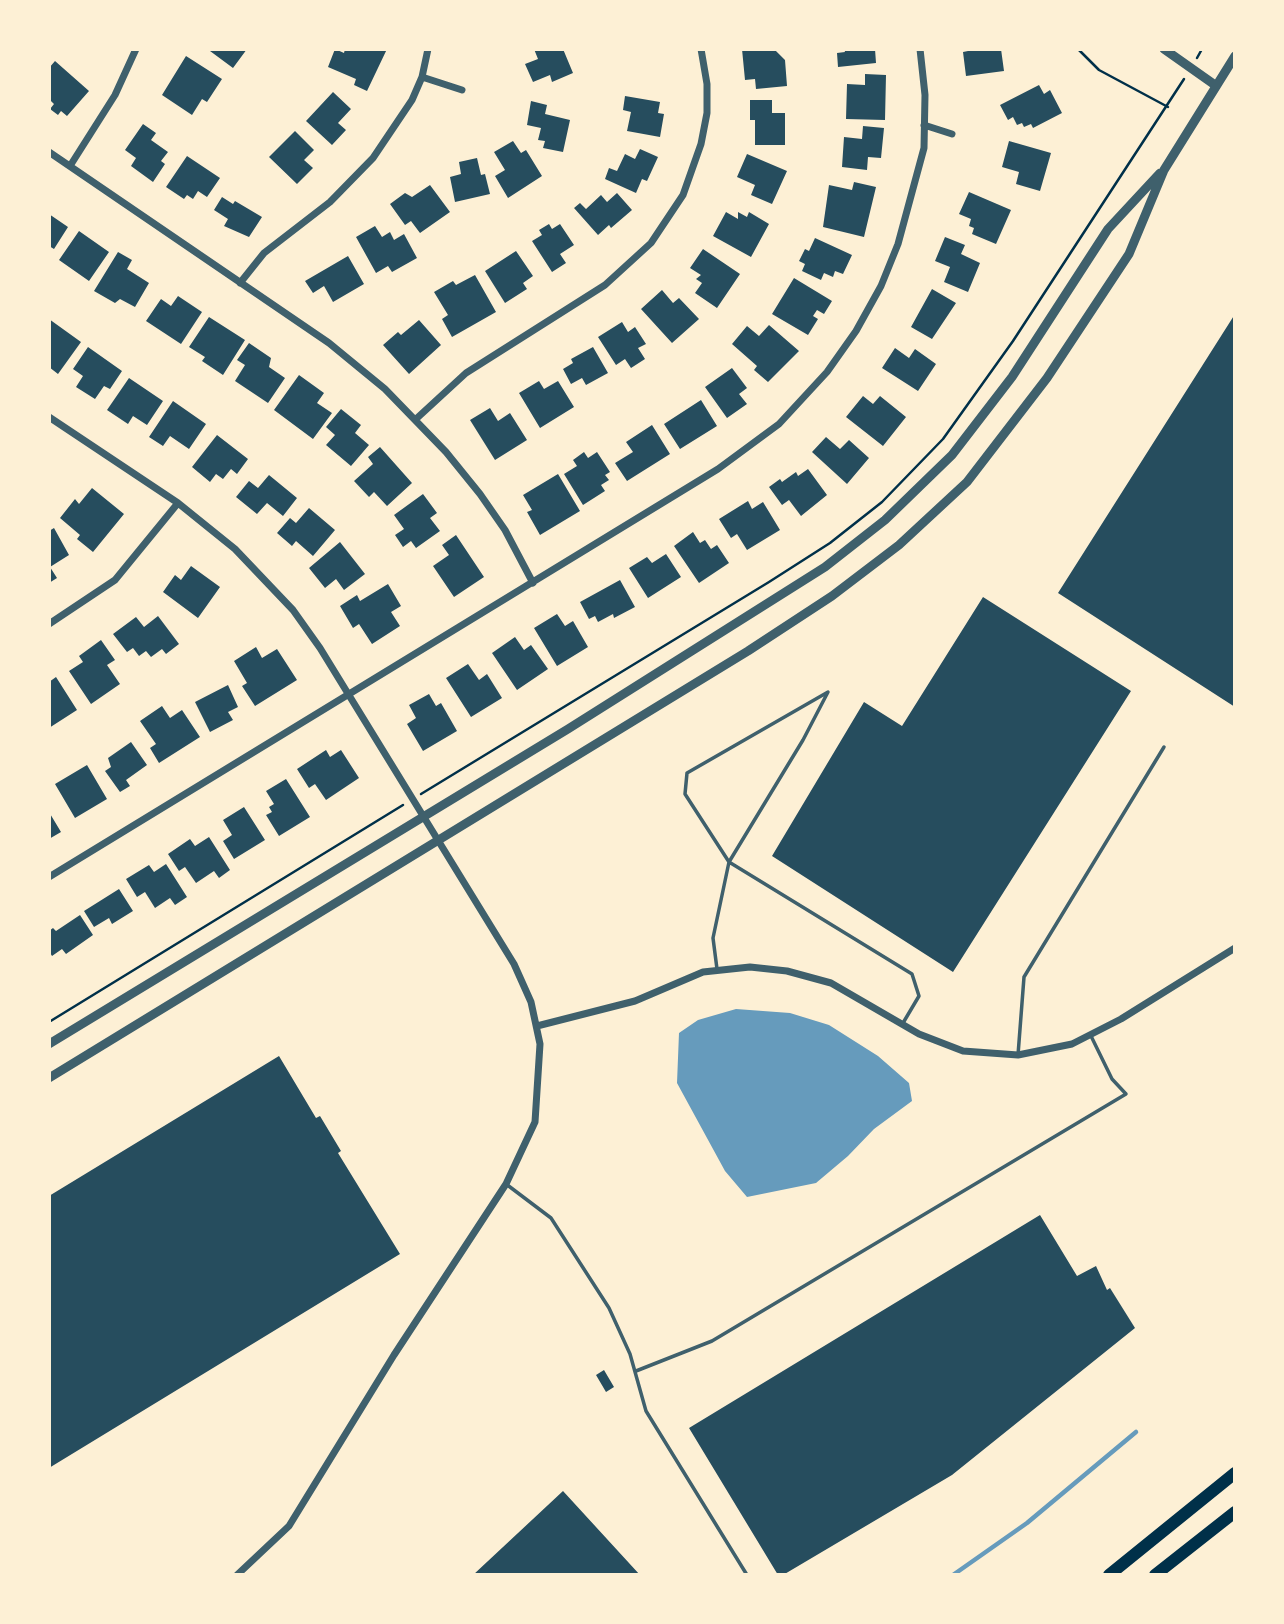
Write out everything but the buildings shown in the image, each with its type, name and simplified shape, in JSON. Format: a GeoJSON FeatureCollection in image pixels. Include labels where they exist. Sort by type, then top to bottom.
{"type":"FeatureCollection","features":[{"type":"Feature","properties":{"kind":"highway"},"geometry":{"type":"LineString","coordinates":[[1109,1575],[1235,1473]]}},
{"type":"Feature","properties":{"kind":"highway"},"geometry":{"type":"LineString","coordinates":[[1155,1575],[1235,1512]]}},
{"type":"Feature","properties":{"kind":"street"},"geometry":{"type":"LineString","coordinates":[[70,166],[115,95],[136,49]]}},
{"type":"Feature","properties":{"kind":"street"},"geometry":{"type":"LineString","coordinates":[[240,283],[264,253],[356,178],[395,128],[422,78],[428,49]]}},
{"type":"Feature","properties":{"kind":"street"},"geometry":{"type":"LineString","coordinates":[[416,419],[466,373],[605,285],[651,243],[683,195],[701,144],[707,93],[701,49]]}},
{"type":"Feature","properties":{"kind":"street"},"geometry":{"type":"LineString","coordinates":[[49,877],[533,583],[752,446],[779,424],[827,372],[881,286],[898,244],[923,148],[920,49]]}},
{"type":"Feature","properties":{"kind":"street"},"geometry":{"type":"LineString","coordinates":[[1164,49],[1215,85]]}},
{"type":"Feature","properties":{"kind":"street"},"geometry":{"type":"LineString","coordinates":[[49,1078],[569,763],[832,596],[869,570],[944,506],[1017,420],[1129,254],[1164,170],[1235,56]]}},
{"type":"Feature","properties":{"kind":"street"},"geometry":{"type":"LineString","coordinates":[[422,78],[461,90]]}},
{"type":"Feature","properties":{"kind":"street"},"geometry":{"type":"LineString","coordinates":[[924,125],[952,134]]}},
{"type":"Feature","properties":{"kind":"street"},"geometry":{"type":"LineString","coordinates":[[49,152],[352,360],[416,419],[480,494],[505,530],[533,583]]}},
{"type":"Feature","properties":{"kind":"street"},"geometry":{"type":"LineString","coordinates":[[49,1044],[770,604],[825,567],[885,520],[929,479],[976,426],[1012,377],[1108,229],[1164,170]]}},
{"type":"Feature","properties":{"kind":"street"},"geometry":{"type":"LineString","coordinates":[[49,417],[178,503],[235,549],[276,591],[309,632],[514,964],[531,1002],[540,1044],[536,1122],[506,1184],[394,1355],[289,1527],[237,1575]]}},
{"type":"Feature","properties":{"kind":"street"},"geometry":{"type":"LineString","coordinates":[[49,624],[116,580],[178,503]]}},
{"type":"Feature","properties":{"kind":"street"},"geometry":{"type":"LineString","coordinates":[[537,1026],[635,1002],[704,972],[750,967],[787,971],[831,983],[919,1034],[963,1051],[1018,1055],[1072,1044],[1235,948]]}},
{"type":"Feature","properties":{"kind":"lane"},"geometry":{"type":"LineString","coordinates":[[717,971],[713,938],[729,862],[803,740],[828,692],[688,773],[685,794],[729,862],[912,974],[919,996],[903,1023]]}},
{"type":"Feature","properties":{"kind":"lane"},"geometry":{"type":"LineString","coordinates":[[1018,1055],[1024,977],[1164,747]]}},
{"type":"Feature","properties":{"kind":"lane"},"geometry":{"type":"LineString","coordinates":[[636,1371],[712,1341],[1126,1094],[1112,1079],[1091,1034]]}},
{"type":"Feature","properties":{"kind":"lane"},"geometry":{"type":"LineString","coordinates":[[506,1184],[551,1218],[566,1237],[609,1308],[636,1371],[646,1411],[747,1575]]}},
{"type":"Feature","properties":{"kind":"path"},"geometry":{"type":"LineString","coordinates":[[1078,49],[1099,69],[1168,107]]}},
{"type":"Feature","properties":{"kind":"path"},"geometry":{"type":"LineString","coordinates":[[429,789],[769,582],[830,542],[882,502],[943,439],[1179,87]]}},
{"type":"Feature","properties":{"kind":"path"},"geometry":{"type":"LineString","coordinates":[[49,1022],[397,809]]}},
{"type":"Feature","properties":{"kind":"water"},"geometry":{"type":"Polygon","coordinates":[[[736,1009],[790,1013],[829,1025],[878,1056],[909,1083],[912,1101],[874,1129],[816,1183],[747,1197],[725,1171],[677,1083],[679,1033],[698,1020],[736,1009]]]}},
{"type":"Feature","properties":{"kind":"waterway"},"geometry":{"type":"LineString","coordinates":[[953,1575],[1027,1523],[1136,1432]]}}]}
